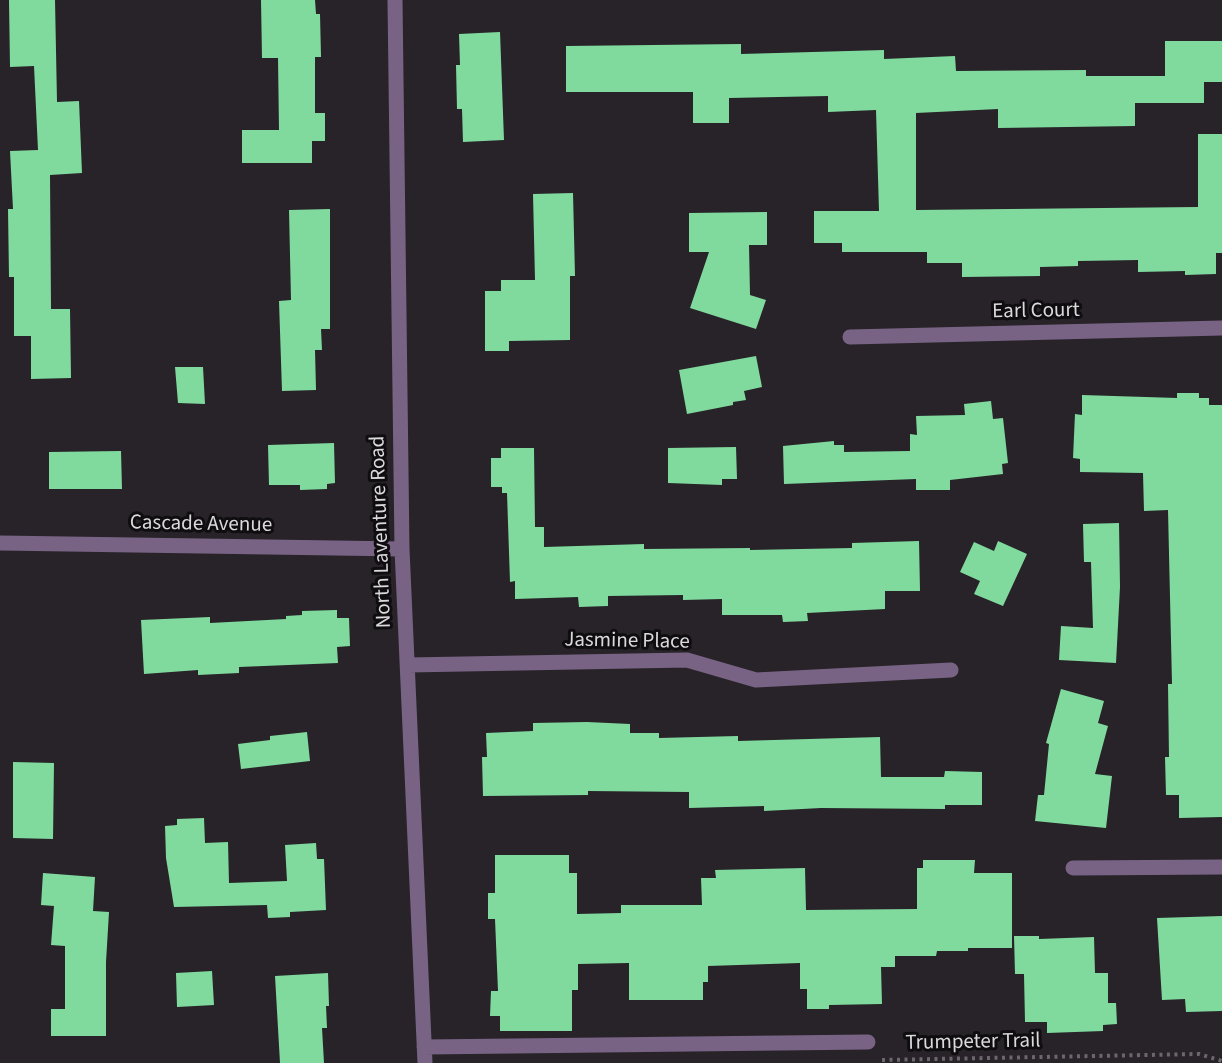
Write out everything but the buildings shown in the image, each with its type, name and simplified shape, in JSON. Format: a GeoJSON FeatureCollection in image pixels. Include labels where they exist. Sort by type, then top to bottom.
{"type":"FeatureCollection","features":[{"type":"Feature","properties":{"kind":"street","name":"North Laventure Road"},"geometry":{"type":"LineString","coordinates":[[394,0],[402,549],[425,1063]]}},
{"type":"Feature","properties":{"kind":"street","name":"Earl Court"},"geometry":{"type":"LineString","coordinates":[[850,337],[1222,328]]}},
{"type":"Feature","properties":{"kind":"street","name":"Cascade Avenue"},"geometry":{"type":"LineString","coordinates":[[0,543],[402,549]]}},
{"type":"Feature","properties":{"kind":"street","name":"Jasmine Place"},"geometry":{"type":"LineString","coordinates":[[408,665],[687,660],[756,680],[951,670]]}},
{"type":"Feature","properties":{"kind":"street"},"geometry":{"type":"LineString","coordinates":[[1073,868],[1222,867]]}},
{"type":"Feature","properties":{"kind":"street"},"geometry":{"type":"LineString","coordinates":[[424,1047],[868,1042]]}},
{"type":"Feature","properties":{"kind":"path","name":"Trumpeter Trail"},"geometry":{"type":"LineString","coordinates":[[878,1060],[1199,1054],[1222,1061]]}}]}
